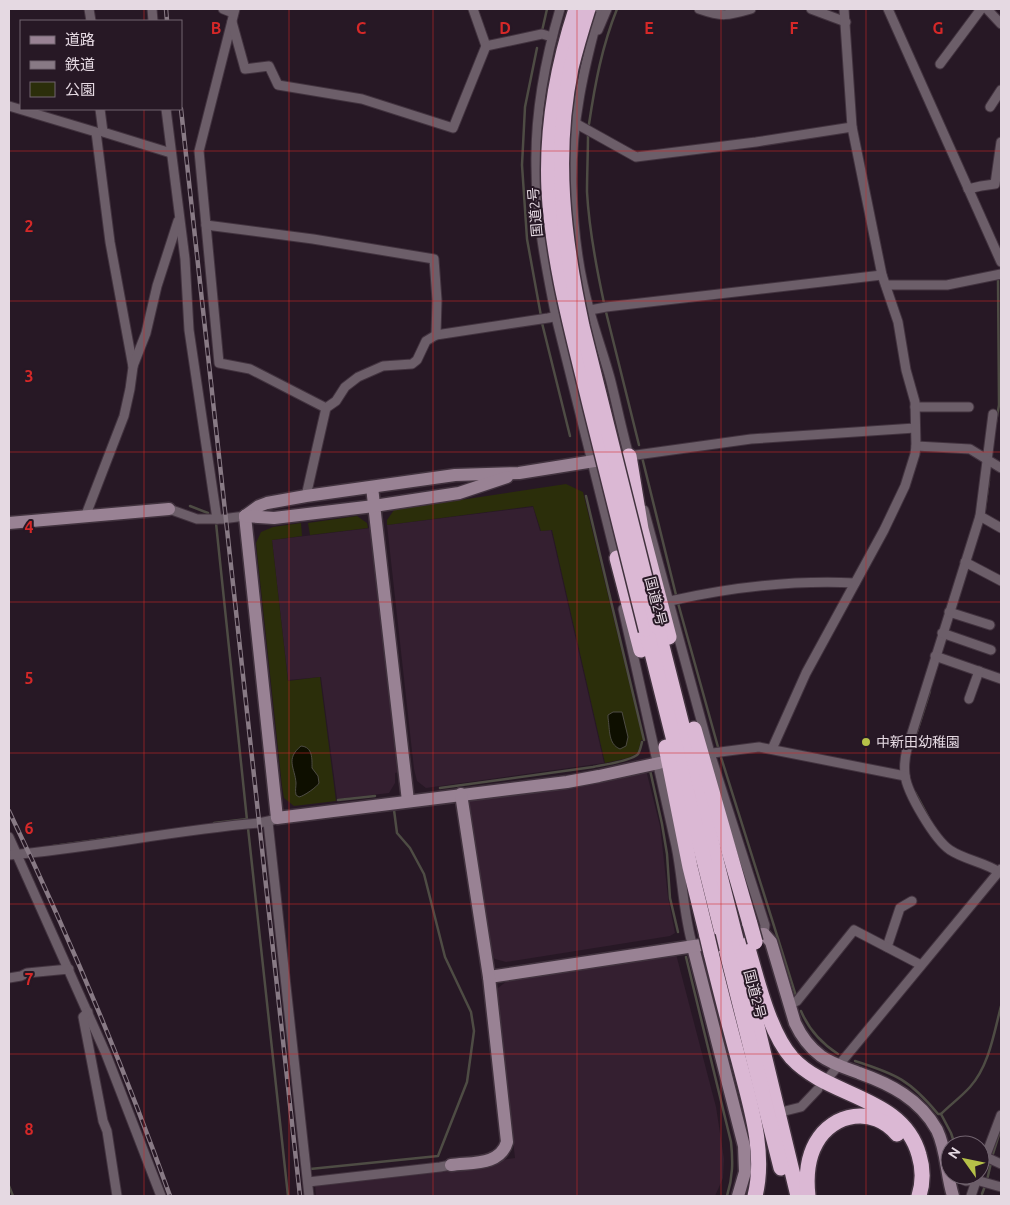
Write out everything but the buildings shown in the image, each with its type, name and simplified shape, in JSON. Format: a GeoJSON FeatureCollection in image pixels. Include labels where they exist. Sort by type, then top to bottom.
{"type":"FeatureCollection","features":[{"type":"Feature","properties":{"kind":"highway","name":"国道2号"},"geometry":{"type":"LineString","coordinates":[[576,9],[560,63],[551,124],[549,190],[556,257],[571,327],[652,628],[692,767],[798,1196]]}},
{"type":"Feature","properties":{"kind":"highway","name":"国道2号"},"geometry":{"type":"LineString","coordinates":[[588,9],[572,66],[562,126],[563,222],[574,291],[652,628],[788,1196]]}},
{"type":"Feature","properties":{"kind":"highway"},"geometry":{"type":"LineString","coordinates":[[629,456],[641,529],[698,748],[755,933],[780,1031],[792,1058]]}},
{"type":"Feature","properties":{"kind":"highway"},"geometry":{"type":"LineString","coordinates":[[617,558],[668,755],[690,867],[755,1127],[759,1164],[755,1196]]}},
{"type":"Feature","properties":{"kind":"highway"},"geometry":{"type":"LineString","coordinates":[[692,767],[767,1008],[779,1037],[792,1058],[819,1079],[875,1104],[901,1124],[913,1140],[921,1160],[922,1182],[919,1196]]}},
{"type":"Feature","properties":{"kind":"highway"},"geometry":{"type":"LineString","coordinates":[[760,1196],[766,1163],[764,1131],[766,1108]]}},
{"type":"Feature","properties":{"kind":"highway"},"geometry":{"type":"LineString","coordinates":[[808,1196],[808,1165],[811,1153],[821,1135],[827,1128],[842,1119],[862,1115],[886,1124],[894,1131],[907,1149],[913,1170],[910,1196]]}},
{"type":"Feature","properties":{"kind":"street"},"geometry":{"type":"LineString","coordinates":[[223,9],[233,13]]}},
{"type":"Feature","properties":{"kind":"street"},"geometry":{"type":"LineString","coordinates":[[233,13],[244,69],[269,66],[278,85],[362,99],[454,128],[486,46],[473,9]]}},
{"type":"Feature","properties":{"kind":"street"},"geometry":{"type":"LineString","coordinates":[[560,9],[552,37],[540,101],[536,166],[541,229],[548,277],[556,317],[617,558],[616,579],[661,763],[687,924],[743,1120],[746,1159],[745,1172],[738,1196]]}},
{"type":"Feature","properties":{"kind":"street"},"geometry":{"type":"LineString","coordinates":[[600,9],[583,71],[575,124],[572,184],[578,256],[589,310],[610,377],[629,456],[670,601],[708,754],[764,925],[755,933],[771,942],[795,1023],[801,1035],[810,1046],[821,1056],[837,1065],[875,1078],[898,1089],[922,1109],[940,1137]]}},
{"type":"Feature","properties":{"kind":"street"},"geometry":{"type":"LineString","coordinates":[[590,46],[607,9]]}},
{"type":"Feature","properties":{"kind":"street"},"geometry":{"type":"LineString","coordinates":[[698,9],[728,16],[750,9]]}},
{"type":"Feature","properties":{"kind":"street"},"geometry":{"type":"LineString","coordinates":[[811,9],[846,22]]}},
{"type":"Feature","properties":{"kind":"street"},"geometry":{"type":"LineString","coordinates":[[772,749],[806,673],[856,583],[905,486],[916,446],[915,407],[906,370],[898,322],[882,275],[852,127],[844,9]]}},
{"type":"Feature","properties":{"kind":"street"},"geometry":{"type":"LineString","coordinates":[[888,9],[1001,262]]}},
{"type":"Feature","properties":{"kind":"street"},"geometry":{"type":"LineString","coordinates":[[940,64],[982,9]]}},
{"type":"Feature","properties":{"kind":"street"},"geometry":{"type":"LineString","coordinates":[[987,9],[1001,24]]}},
{"type":"Feature","properties":{"kind":"street"},"geometry":{"type":"LineString","coordinates":[[233,13],[199,150],[219,363],[250,369],[326,408]]}},
{"type":"Feature","properties":{"kind":"street"},"geometry":{"type":"LineString","coordinates":[[486,46],[542,34],[552,37]]}},
{"type":"Feature","properties":{"kind":"street"},"geometry":{"type":"LineString","coordinates":[[990,107],[1001,90]]}},
{"type":"Feature","properties":{"kind":"street"},"geometry":{"type":"LineString","coordinates":[[23,110],[171,152]]}},
{"type":"Feature","properties":{"kind":"street"},"geometry":{"type":"LineString","coordinates":[[100,110],[99,132],[110,242],[133,366]]}},
{"type":"Feature","properties":{"kind":"street"},"geometry":{"type":"LineString","coordinates":[[166,110],[185,259],[190,330],[217,519]]}},
{"type":"Feature","properties":{"kind":"street"},"geometry":{"type":"LineString","coordinates":[[575,124],[636,157],[756,142],[852,127]]}},
{"type":"Feature","properties":{"kind":"street"},"geometry":{"type":"LineString","coordinates":[[968,189],[995,184],[1001,142]]}},
{"type":"Feature","properties":{"kind":"street"},"geometry":{"type":"LineString","coordinates":[[85,517],[124,416],[133,366],[146,332],[157,286],[179,218]]}},
{"type":"Feature","properties":{"kind":"street"},"geometry":{"type":"LineString","coordinates":[[206,225],[313,239],[434,259],[437,300],[436,335]]}},
{"type":"Feature","properties":{"kind":"street"},"geometry":{"type":"LineString","coordinates":[[886,285],[947,285],[1001,274]]}},
{"type":"Feature","properties":{"kind":"street"},"geometry":{"type":"LineString","coordinates":[[306,496],[326,408],[336,401],[345,387],[358,377],[383,366],[412,364],[417,360],[426,341],[436,335],[556,317],[589,310],[882,275]]}},
{"type":"Feature","properties":{"kind":"street"},"geometry":{"type":"LineString","coordinates":[[915,407],[969,407]]}},
{"type":"Feature","properties":{"kind":"street"},"geometry":{"type":"LineString","coordinates":[[829,1077],[1000,870],[953,852],[942,843],[908,788],[905,776],[907,748],[983,517],[993,414]]}},
{"type":"Feature","properties":{"kind":"street"},"geometry":{"type":"LineString","coordinates":[[245,516],[258,506],[267,503],[455,475],[518,473],[751,439],[915,428]]}},
{"type":"Feature","properties":{"kind":"street"},"geometry":{"type":"LineString","coordinates":[[916,446],[970,449],[1001,468]]}},
{"type":"Feature","properties":{"kind":"street"},"geometry":{"type":"LineString","coordinates":[[9,523],[170,509],[197,519],[245,516],[274,518],[459,493],[518,473]]}},
{"type":"Feature","properties":{"kind":"street"},"geometry":{"type":"LineString","coordinates":[[372,487],[408,801]]}},
{"type":"Feature","properties":{"kind":"street"},"geometry":{"type":"LineString","coordinates":[[245,516],[309,1196]]}},
{"type":"Feature","properties":{"kind":"street"},"geometry":{"type":"LineString","coordinates":[[983,517],[1001,528]]}},
{"type":"Feature","properties":{"kind":"street"},"geometry":{"type":"LineString","coordinates":[[968,563],[1001,581]]}},
{"type":"Feature","properties":{"kind":"street"},"geometry":{"type":"LineString","coordinates":[[670,601],[719,591],[777,583],[856,583]]}},
{"type":"Feature","properties":{"kind":"street"},"geometry":{"type":"LineString","coordinates":[[952,613],[990,625]]}},
{"type":"Feature","properties":{"kind":"street"},"geometry":{"type":"LineString","coordinates":[[945,634],[991,650]]}},
{"type":"Feature","properties":{"kind":"street"},"geometry":{"type":"LineString","coordinates":[[938,657],[1001,678]]}},
{"type":"Feature","properties":{"kind":"street"},"geometry":{"type":"LineString","coordinates":[[969,699],[979,671]]}},
{"type":"Feature","properties":{"kind":"street"},"geometry":{"type":"LineString","coordinates":[[708,754],[759,747],[905,776]]}},
{"type":"Feature","properties":{"kind":"street"},"geometry":{"type":"LineString","coordinates":[[13,855],[461,794],[567,782],[661,763]]}},
{"type":"Feature","properties":{"kind":"street"},"geometry":{"type":"LineString","coordinates":[[308,1182],[492,1159],[500,1155],[507,1142],[490,977],[461,794]]}},
{"type":"Feature","properties":{"kind":"street"},"geometry":{"type":"LineString","coordinates":[[9,837],[13,855],[68,969],[106,1054],[160,1196]]}},
{"type":"Feature","properties":{"kind":"street"},"geometry":{"type":"LineString","coordinates":[[887,947],[900,908],[912,901]]}},
{"type":"Feature","properties":{"kind":"street"},"geometry":{"type":"LineString","coordinates":[[789,1005],[797,1001],[854,930],[921,965]]}},
{"type":"Feature","properties":{"kind":"street"},"geometry":{"type":"LineString","coordinates":[[490,977],[710,944]]}},
{"type":"Feature","properties":{"kind":"street"},"geometry":{"type":"LineString","coordinates":[[9,978],[27,973],[68,969]]}},
{"type":"Feature","properties":{"kind":"street"},"geometry":{"type":"LineString","coordinates":[[88,1012],[83,1017],[86,1037],[103,1121],[107,1130],[117,1196]]}},
{"type":"Feature","properties":{"kind":"street"},"geometry":{"type":"LineString","coordinates":[[784,1111],[802,1107],[818,1089]]}},
{"type":"Feature","properties":{"kind":"street"},"geometry":{"type":"LineString","coordinates":[[990,1146],[1001,1115]]}},
{"type":"Feature","properties":{"kind":"shaded area"},"geometry":{"type":"Polygon","coordinates":[[[533,507],[540,531],[551,530],[604,763],[426,788],[417,781],[414,769],[387,525],[533,507]]]}},
{"type":"Feature","properties":{"kind":"shaded area"},"geometry":{"type":"Polygon","coordinates":[[[371,528],[400,772],[395,773],[395,783],[389,793],[337,799],[321,677],[288,680],[272,540],[371,528]]]}},
{"type":"Feature","properties":{"kind":"shaded area"},"geometry":{"type":"Polygon","coordinates":[[[613,712],[622,712],[628,737],[626,746],[620,749],[613,744],[610,736],[608,715],[613,712]]]}},
{"type":"Feature","properties":{"kind":"shaded area"},"geometry":{"type":"Polygon","coordinates":[[[301,746],[310,751],[312,768],[318,776],[319,783],[316,787],[299,797],[296,795],[292,759],[301,746]]]}},
{"type":"Feature","properties":{"kind":"shaded area"},"geometry":{"type":"Polygon","coordinates":[[[646,770],[660,826],[668,897],[675,933],[670,936],[506,962],[495,959],[491,955],[467,802],[471,797],[646,770]]]}},
{"type":"Feature","properties":{"kind":"shaded area"},"geometry":{"type":"Polygon","coordinates":[[[676,954],[716,1107],[724,1159],[723,1178],[715,1196],[316,1196],[315,1185],[515,1158],[496,992],[498,988],[507,981],[676,954]]]}},
{"type":"Feature","properties":{"kind":"green space"},"geometry":{"type":"Polygon","coordinates":[[[566,484],[583,492],[643,740],[641,740],[638,753],[628,758],[605,763],[552,530],[541,531],[533,506],[387,525],[387,520],[394,510],[566,484]]]}},
{"type":"Feature","properties":{"kind":"green space"},"geometry":{"type":"Polygon","coordinates":[[[357,516],[367,523],[368,528],[310,535],[308,523],[357,516]]]}},
{"type":"Feature","properties":{"kind":"green space"},"geometry":{"type":"Polygon","coordinates":[[[301,523],[302,536],[272,540],[288,681],[320,677],[336,801],[294,806],[284,798],[282,786],[256,543],[261,532],[273,527],[301,523]]]}},
{"type":"Feature","properties":{"kind":"waterway"},"geometry":{"type":"LineString","coordinates":[[542,31],[547,9]]}},
{"type":"Feature","properties":{"kind":"waterway"},"geometry":{"type":"LineString","coordinates":[[589,124],[600,65],[617,9]]}},
{"type":"Feature","properties":{"kind":"waterway"},"geometry":{"type":"LineString","coordinates":[[537,48],[525,107],[522,165],[527,239],[541,316]]}},
{"type":"Feature","properties":{"kind":"waterway"},"geometry":{"type":"LineString","coordinates":[[588,134],[588,206],[593,248],[604,303]]}},
{"type":"Feature","properties":{"kind":"waterway"},"geometry":{"type":"LineString","coordinates":[[996,422],[999,405],[998,278]]}},
{"type":"Feature","properties":{"kind":"waterway"},"geometry":{"type":"LineString","coordinates":[[606,312],[639,445]]}},
{"type":"Feature","properties":{"kind":"waterway"},"geometry":{"type":"LineString","coordinates":[[542,323],[570,436]]}},
{"type":"Feature","properties":{"kind":"waterway"},"geometry":{"type":"LineString","coordinates":[[642,457],[676,595]]}},
{"type":"Feature","properties":{"kind":"waterway"},"geometry":{"type":"LineString","coordinates":[[984,516],[989,480]]}},
{"type":"Feature","properties":{"kind":"waterway"},"geometry":{"type":"LineString","coordinates":[[586,496],[644,740]]}},
{"type":"Feature","properties":{"kind":"waterway"},"geometry":{"type":"LineString","coordinates":[[190,506],[208,513]]}},
{"type":"Feature","properties":{"kind":"waterway"},"geometry":{"type":"LineString","coordinates":[[216,523],[247,820]]}},
{"type":"Feature","properties":{"kind":"waterway"},"geometry":{"type":"LineString","coordinates":[[678,603],[718,747]]}},
{"type":"Feature","properties":{"kind":"waterway"},"geometry":{"type":"LineString","coordinates":[[915,738],[930,691]]}},
{"type":"Feature","properties":{"kind":"waterway"},"geometry":{"type":"LineString","coordinates":[[440,788],[617,762],[630,759],[638,754],[642,742]]}},
{"type":"Feature","properties":{"kind":"waterway"},"geometry":{"type":"LineString","coordinates":[[720,754],[796,996]]}},
{"type":"Feature","properties":{"kind":"waterway"},"geometry":{"type":"LineString","coordinates":[[650,770],[662,824],[667,854],[670,898],[678,932]]}},
{"type":"Feature","properties":{"kind":"waterway"},"geometry":{"type":"LineString","coordinates":[[915,792],[929,818]]}},
{"type":"Feature","properties":{"kind":"waterway"},"geometry":{"type":"LineString","coordinates":[[338,800],[375,796]]}},
{"type":"Feature","properties":{"kind":"waterway"},"geometry":{"type":"LineString","coordinates":[[310,1169],[438,1156],[467,1082],[474,1031],[471,1012],[445,957],[424,874],[410,848],[397,833],[394,810]]}},
{"type":"Feature","properties":{"kind":"waterway"},"geometry":{"type":"LineString","coordinates":[[214,823],[247,819]]}},
{"type":"Feature","properties":{"kind":"waterway"},"geometry":{"type":"LineString","coordinates":[[248,828],[288,1196]]}},
{"type":"Feature","properties":{"kind":"waterway"},"geometry":{"type":"LineString","coordinates":[[53,846],[132,835]]}},
{"type":"Feature","properties":{"kind":"waterway"},"geometry":{"type":"LineString","coordinates":[[686,957],[731,1142],[732,1169],[727,1196]]}},
{"type":"Feature","properties":{"kind":"waterway"},"geometry":{"type":"LineString","coordinates":[[952,1135],[941,1114],[970,1087],[982,1069],[990,1049],[1001,1006]]}},
{"type":"Feature","properties":{"kind":"waterway"},"geometry":{"type":"LineString","coordinates":[[801,1011],[816,1036],[838,1054]]}},
{"type":"Feature","properties":{"kind":"waterway"},"geometry":{"type":"LineString","coordinates":[[855,1061],[881,1070],[901,1080],[919,1093],[938,1114],[941,1114]]}},
{"type":"Feature","properties":{"kind":"waterway"},"geometry":{"type":"LineString","coordinates":[[993,1154],[1001,1128]]}},
{"type":"Feature","properties":{"kind":"waterway"},"geometry":{"type":"LineString","coordinates":[[990,1167],[991,1163]]}},
{"type":"Feature","properties":{"kind":"waterway"},"geometry":{"type":"LineString","coordinates":[[9,1186],[13,1196]]}},
{"type":"Feature","properties":{"kind":"waterway"},"geometry":{"type":"LineString","coordinates":[[982,1194],[985,1186]]}},
{"type":"Feature","properties":{"kind":"railway"},"geometry":{"type":"LineString","coordinates":[[166,9],[167,20]]}},
{"type":"Feature","properties":{"kind":"railway"},"geometry":{"type":"LineString","coordinates":[[181,110],[300,1196]]}},
{"type":"Feature","properties":{"kind":"railway"},"geometry":{"type":"LineString","coordinates":[[9,811],[53,905],[94,1001],[170,1196]]}},
{"type":"Feature","properties":{"kind":"place","name":"中新田幼稚園"},"geometry":{"type":"Point","coordinates":[866,742]}}]}
